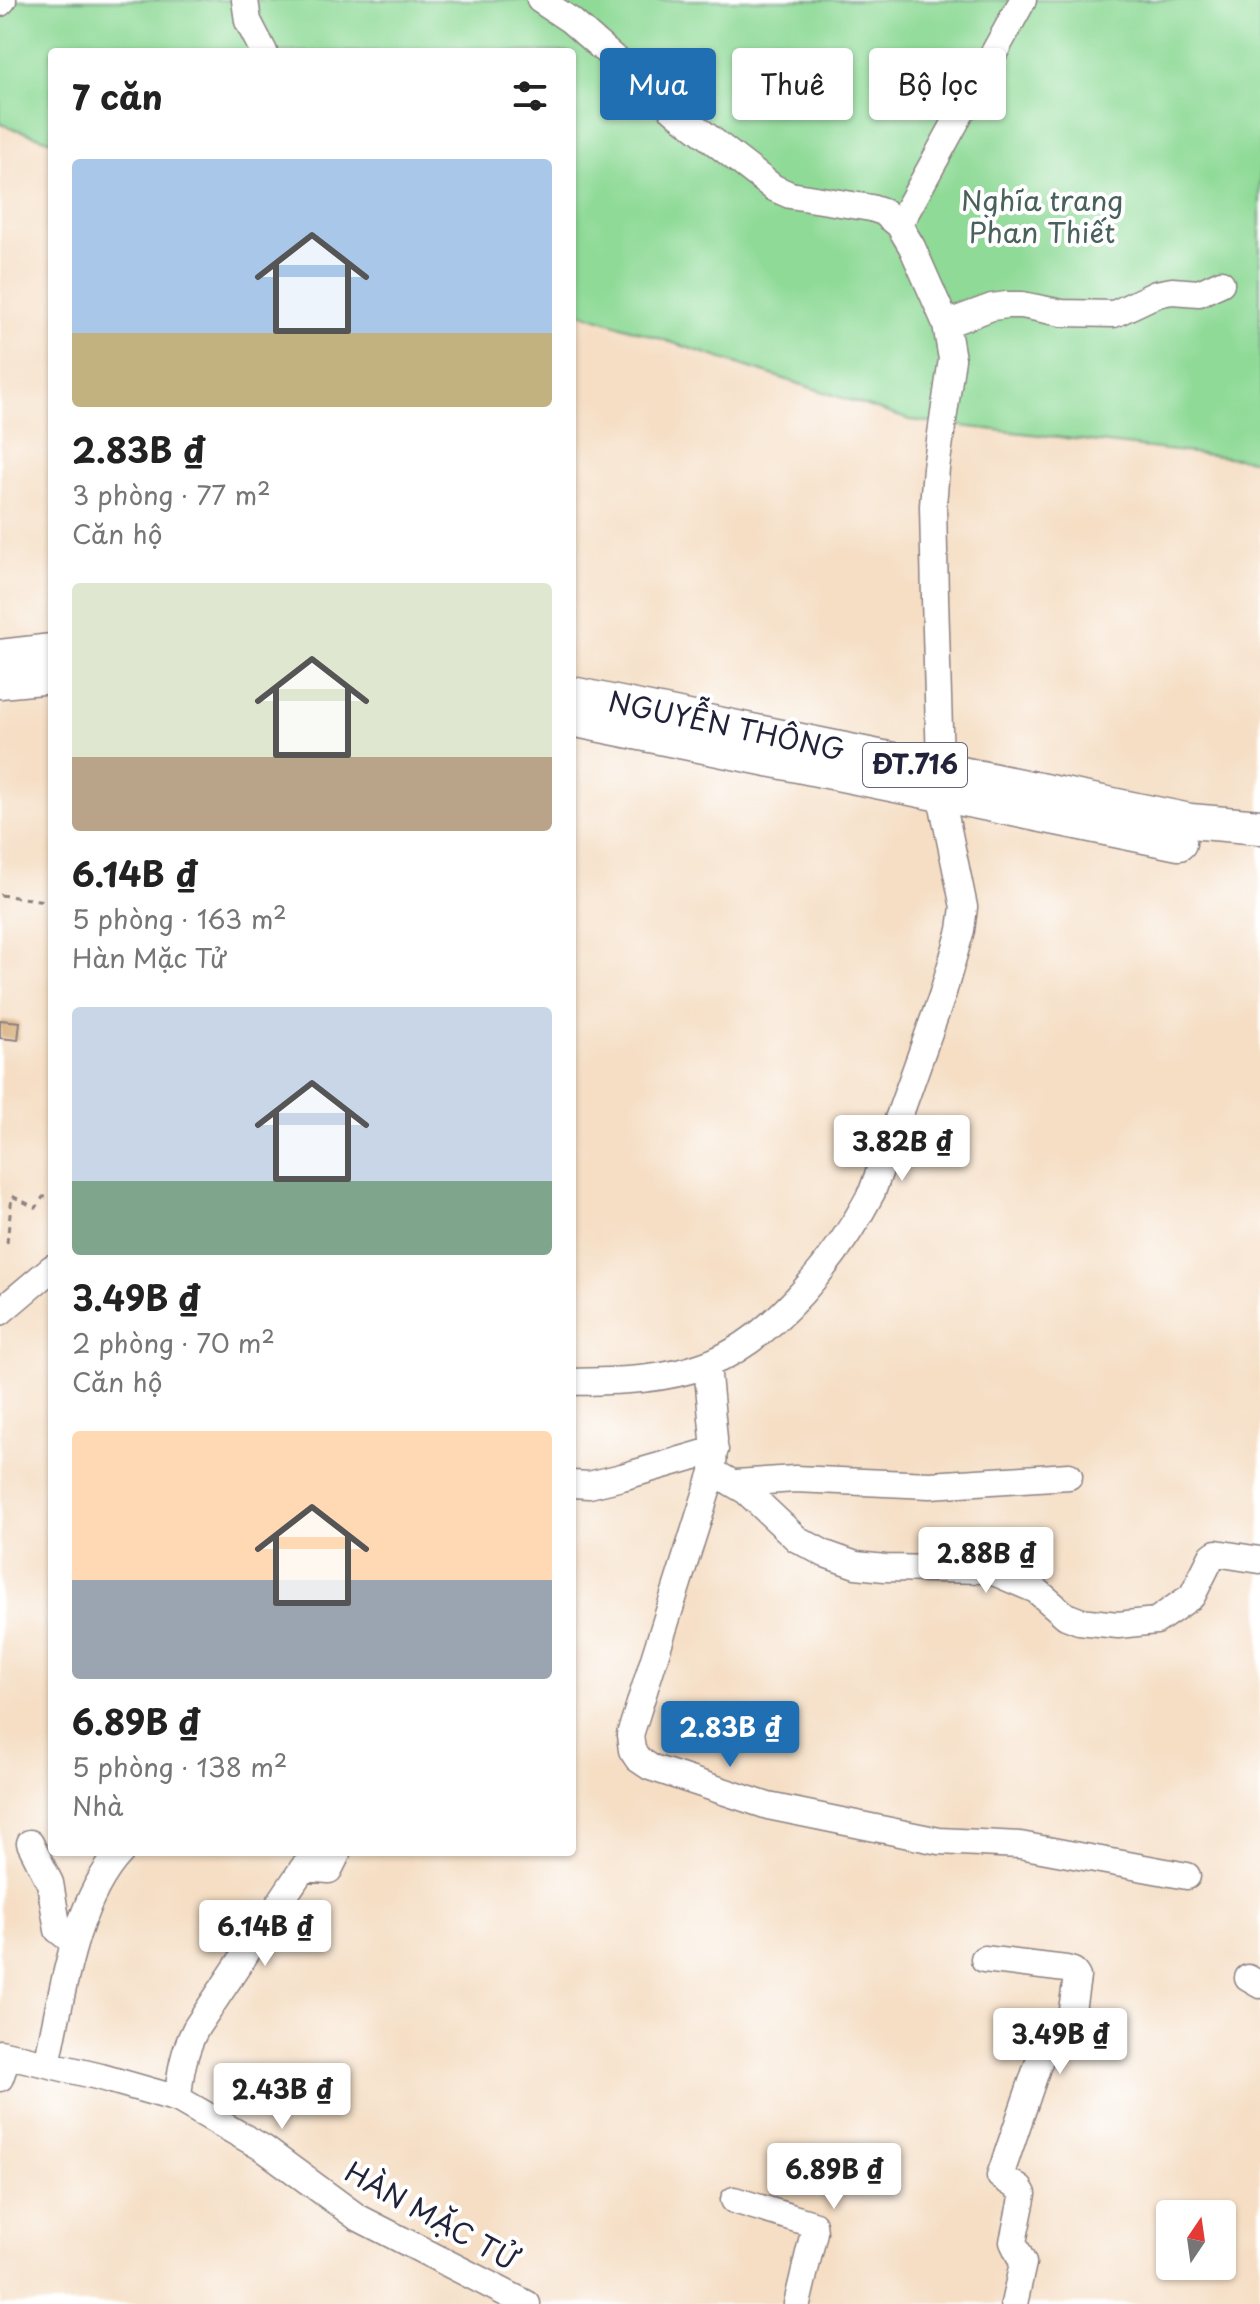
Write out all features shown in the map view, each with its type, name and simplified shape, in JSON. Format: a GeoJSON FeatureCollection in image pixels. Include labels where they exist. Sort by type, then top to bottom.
{"type":"FeatureCollection","features":[{"type":"Feature","properties":{"kind":"main road"},"geometry":{"type":"LineString","coordinates":[[0,657],[48,651]]}},
{"type":"Feature","properties":{"kind":"main road"},"geometry":{"type":"LineString","coordinates":[[0,681],[48,676]]}},
{"type":"Feature","properties":{"kind":"main road","name":"NGUYỄN THÔNG"},"geometry":{"type":"LineString","coordinates":[[576,695],[1189,845],[1260,850]]}},
{"type":"Feature","properties":{"kind":"main road","name":"NGUYỄN THÔNG"},"geometry":{"type":"LineString","coordinates":[[576,720],[941,783],[1190,821],[1260,827]]}},
{"type":"Feature","properties":{"kind":"street"},"geometry":{"type":"LineString","coordinates":[[245,0],[248,21],[262,48]]}},
{"type":"Feature","properties":{"kind":"street"},"geometry":{"type":"LineString","coordinates":[[540,0],[570,20],[677,113],[774,188],[790,195],[871,208],[883,212],[899,225],[946,324],[952,359],[938,438],[933,506],[941,783],[963,896],[961,930],[942,996],[872,1192],[858,1219],[788,1307],[750,1340],[707,1365],[656,1378],[576,1382]]}},
{"type":"Feature","properties":{"kind":"street"},"geometry":{"type":"LineString","coordinates":[[899,225],[1023,0]]}},
{"type":"Feature","properties":{"kind":"street"},"geometry":{"type":"LineString","coordinates":[[946,324],[992,307],[1007,305],[1062,313],[1114,314],[1156,294],[1172,291],[1199,293],[1221,283]]}},
{"type":"Feature","properties":{"kind":"street"},"geometry":{"type":"LineString","coordinates":[[0,1312],[48,1271]]}},
{"type":"Feature","properties":{"kind":"street"},"geometry":{"type":"LineString","coordinates":[[707,1365],[721,1468],[630,1735],[630,1744],[638,1759],[665,1773],[715,1790],[810,1816],[939,1841],[1020,1845],[1187,1876]]}},
{"type":"Feature","properties":{"kind":"street"},"geometry":{"type":"LineString","coordinates":[[721,1468],[797,1539],[842,1561],[885,1568],[989,1570],[1036,1590],[1066,1616],[1079,1621],[1118,1625],[1156,1621],[1192,1596],[1216,1553],[1260,1560]]}},
{"type":"Feature","properties":{"kind":"street"},"geometry":{"type":"LineString","coordinates":[[576,1484],[721,1468],[795,1479],[930,1485],[1069,1476]]}},
{"type":"Feature","properties":{"kind":"street"},"geometry":{"type":"LineString","coordinates":[[30,1843],[50,1883],[58,1930],[73,1942]]}},
{"type":"Feature","properties":{"kind":"street"},"geometry":{"type":"LineString","coordinates":[[47,2064],[73,1942],[95,1893],[118,1856]]}},
{"type":"Feature","properties":{"kind":"street"},"geometry":{"type":"LineString","coordinates":[[178,2099],[179,2074],[185,2050],[205,2015],[303,1868],[309,1866],[320,1871],[329,1870],[336,1856]]}},
{"type":"Feature","properties":{"kind":"street"},"geometry":{"type":"LineString","coordinates":[[984,1959],[1066,1969],[1073,1971],[1077,1977],[1069,2030],[1066,2035],[1048,2039],[1045,2044],[1000,2176],[1023,2194],[1013,2242],[1023,2263],[1014,2304]]}},
{"type":"Feature","properties":{"kind":"street","name":"HÀN MẶC TỬ"},"geometry":{"type":"LineString","coordinates":[[3,2062],[47,2064],[178,2099],[263,2148],[357,2217],[527,2304]]}},
{"type":"Feature","properties":{"kind":"street"},"geometry":{"type":"LineString","coordinates":[[734,2200],[813,2224],[814,2232],[797,2304]]}},
{"type":"Feature","properties":{"kind":"path"},"geometry":{"type":"LineString","coordinates":[[0,895],[48,901]]}},
{"type":"Feature","properties":{"kind":"path"},"geometry":{"type":"LineString","coordinates":[[7,1243],[12,1196],[36,1208],[43,1197],[48,1196]]}},
{"type":"Feature","properties":{"kind":"green space","name":"Nghĩa trang Phan Thiết"},"geometry":{"type":"Polygon","coordinates":[[[0,0],[1260,0],[1260,461],[910,420],[576,311],[576,48],[48,48],[48,140],[0,124],[0,0]]]}},
{"type":"Feature","properties":{"kind":"building"},"geometry":{"type":"Polygon","coordinates":[[[0,1020],[20,1022],[18,1040],[0,1038],[0,1020]]]}}]}
